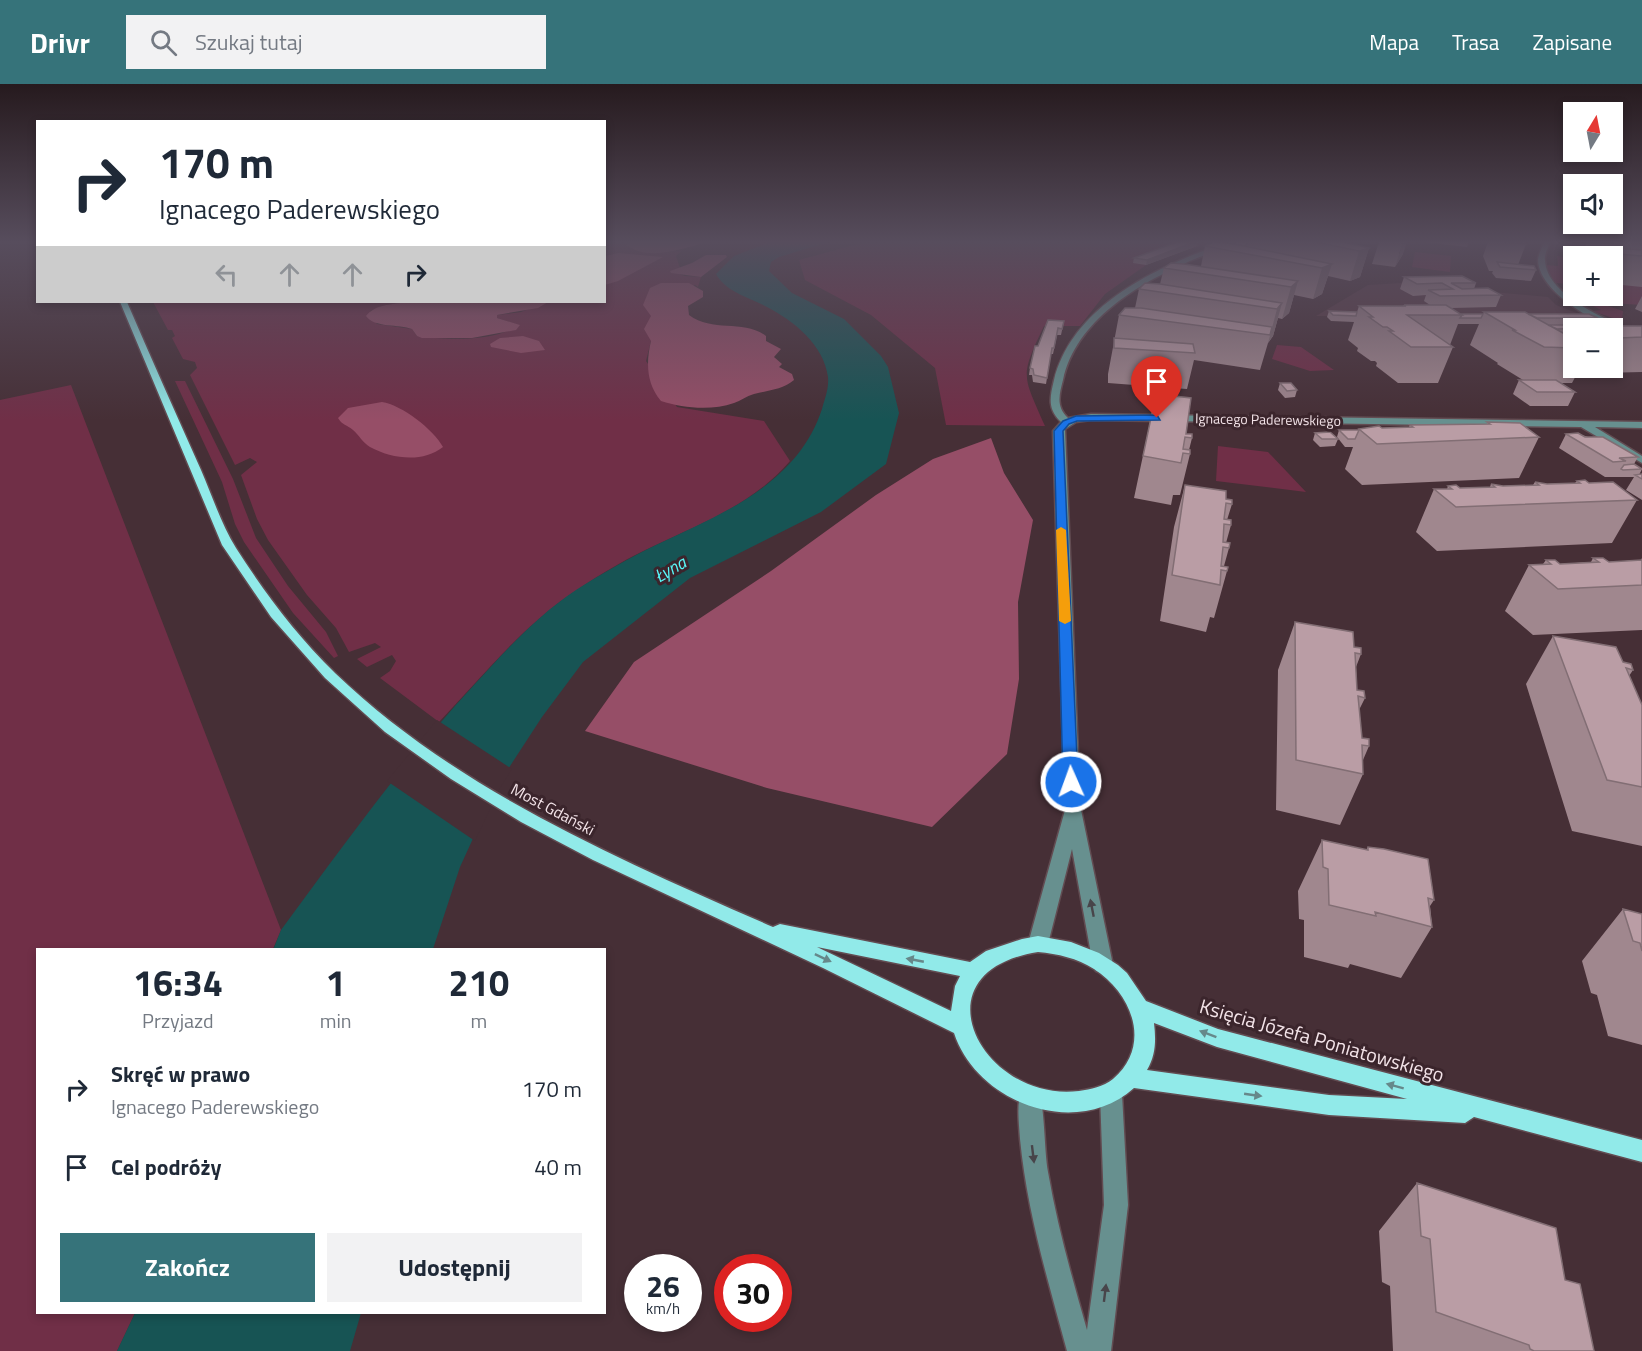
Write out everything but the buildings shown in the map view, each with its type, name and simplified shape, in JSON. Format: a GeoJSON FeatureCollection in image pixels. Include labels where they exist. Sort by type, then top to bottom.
{"type":"FeatureCollection","features":[{"type":"Feature","properties":{"kind":"main road","name":"Most Gdański"},"geometry":{"type":"LineString","coordinates":[[123,303],[232,552],[279,622],[303,650],[354,699],[424,754],[484,794],[628,872],[750,925]]}},
{"type":"Feature","properties":{"kind":"main road"},"geometry":{"type":"LineString","coordinates":[[750,925],[973,971]]}},
{"type":"Feature","properties":{"kind":"main road"},"geometry":{"type":"LineString","coordinates":[[750,925],[885,987],[962,1027]]}},
{"type":"Feature","properties":{"kind":"main road"},"geometry":{"type":"LineString","coordinates":[[1038,944],[1060,946],[1103,965],[1119,977],[1140,1008],[1146,1026],[1146,1045],[1142,1062],[1132,1078],[1111,1094],[1086,1102],[1058,1103],[1030,1096],[1010,1086],[986,1068],[969,1044],[962,1027],[960,1007],[963,988],[973,971],[990,956],[1012,947],[1038,944]]}},
{"type":"Feature","properties":{"kind":"main road","name":"Księcia Józefa Poniatowskiego"},"geometry":{"type":"LineString","coordinates":[[1140,1008],[1216,1038],[1642,1151]]}},
{"type":"Feature","properties":{"kind":"main road","name":"Księcia Józefa Poniatowskiego"},"geometry":{"type":"LineString","coordinates":[[1132,1078],[1329,1105],[1492,1113]]}},
{"type":"Feature","properties":{"kind":"street"},"geometry":{"type":"LineString","coordinates":[[1103,965],[1072,806],[1058,431],[1066,422],[1056,413],[1052,404],[1067,352],[1080,336],[1117,301]]}},
{"type":"Feature","properties":{"kind":"street"},"geometry":{"type":"LineString","coordinates":[[1570,301],[1602,318]]}},
{"type":"Feature","properties":{"kind":"street"},"geometry":{"type":"LineString","coordinates":[[1623,325],[1634,325]]}},
{"type":"Feature","properties":{"kind":"street"},"geometry":{"type":"LineString","coordinates":[[1623,329],[1642,338]]}},
{"type":"Feature","properties":{"kind":"street","name":"Ignacego Paderewskiego"},"geometry":{"type":"LineString","coordinates":[[1066,422],[1091,417],[1642,425]]}},
{"type":"Feature","properties":{"kind":"street"},"geometry":{"type":"LineString","coordinates":[[1583,424],[1642,460]]}},
{"type":"Feature","properties":{"kind":"street"},"geometry":{"type":"LineString","coordinates":[[1038,944],[1058,874],[1072,806]]}},
{"type":"Feature","properties":{"kind":"street"},"geometry":{"type":"LineString","coordinates":[[1098,1351],[1116,1206],[1111,1094]]}},
{"type":"Feature","properties":{"kind":"street"},"geometry":{"type":"LineString","coordinates":[[1030,1096],[1029,1128],[1038,1198],[1080,1351]]}},
{"type":"Feature","properties":{"kind":"shaded area"},"geometry":{"type":"Polygon","coordinates":[[[645,301],[696,301],[688,306],[689,315],[698,320],[757,331],[766,336],[766,341],[781,349],[774,357],[782,364],[779,367],[792,374],[794,380],[780,388],[716,407],[688,407],[661,401],[652,387],[648,372],[651,341],[644,329],[651,316],[643,305],[645,301]]]}},
{"type":"Feature","properties":{"kind":"shaded area"},"geometry":{"type":"Polygon","coordinates":[[[672,301],[651,316],[651,341],[646,361],[677,407],[764,421],[790,461],[761,489],[745,500],[626,560],[596,577],[558,604],[521,635],[439,722],[380,678],[390,671],[396,661],[392,655],[367,667],[357,659],[381,647],[375,643],[349,652],[336,628],[307,595],[268,540],[257,519],[241,475],[257,462],[250,458],[235,465],[190,375],[197,368],[195,362],[183,359],[172,338],[175,336],[172,330],[168,330],[154,303],[401,303],[386,305],[370,311],[377,324],[412,329],[417,336],[455,339],[483,337],[509,331],[519,325],[497,318],[497,315],[521,312],[545,303],[672,301]]]}},
{"type":"Feature","properties":{"kind":"shaded area"},"geometry":{"type":"Polygon","coordinates":[[[845,301],[1099,301],[1080,326],[1044,326],[1031,356],[1027,376],[1028,386],[1045,426],[946,425],[935,368],[871,315],[845,301]]]}},
{"type":"Feature","properties":{"kind":"shaded area"},"geometry":{"type":"Polygon","coordinates":[[[1341,301],[1552,301],[1556,305],[1587,317],[1316,316],[1341,301]]]}},
{"type":"Feature","properties":{"kind":"shaded area"},"geometry":{"type":"Polygon","coordinates":[[[1623,301],[1642,301],[1642,305],[1623,304],[1623,301]]]}},
{"type":"Feature","properties":{"kind":"shaded area"},"geometry":{"type":"Polygon","coordinates":[[[546,303],[538,308],[497,315],[497,318],[520,325],[516,330],[472,338],[422,338],[407,327],[381,324],[366,316],[374,309],[391,304],[546,303]]]}},
{"type":"Feature","properties":{"kind":"shaded area"},"geometry":{"type":"Polygon","coordinates":[[[1593,306],[1608,306],[1623,311],[1622,318],[1613,318],[1592,311],[1601,310],[1593,306]]]}},
{"type":"Feature","properties":{"kind":"shaded area"},"geometry":{"type":"Polygon","coordinates":[[[523,336],[539,341],[545,350],[521,353],[491,347],[490,344],[500,338],[523,336]]]}},
{"type":"Feature","properties":{"kind":"shaded area"},"geometry":{"type":"Polygon","coordinates":[[[1277,345],[1301,347],[1334,370],[1310,371],[1272,359],[1277,345]]]}},
{"type":"Feature","properties":{"kind":"shaded area"},"geometry":{"type":"Polygon","coordinates":[[[175,381],[185,381],[233,479],[256,538],[288,586],[326,632],[338,656],[334,658],[293,613],[244,542],[235,524],[222,482],[175,381]]]}},
{"type":"Feature","properties":{"kind":"shaded area"},"geometry":{"type":"Polygon","coordinates":[[[71,385],[281,930],[273,948],[36,948],[36,1314],[135,1314],[117,1351],[0,1351],[0,400],[71,385]]]}},
{"type":"Feature","properties":{"kind":"shaded area"},"geometry":{"type":"Polygon","coordinates":[[[382,402],[399,408],[417,419],[439,440],[443,447],[417,457],[407,458],[388,454],[368,445],[338,418],[348,408],[382,402]]]}},
{"type":"Feature","properties":{"kind":"shaded area"},"geometry":{"type":"Polygon","coordinates":[[[991,438],[1004,473],[1033,520],[1018,602],[1019,679],[1007,754],[932,827],[767,788],[585,731],[634,662],[771,571],[876,495],[933,459],[991,438]]]}},
{"type":"Feature","properties":{"kind":"shaded area"},"geometry":{"type":"Polygon","coordinates":[[[1218,446],[1268,452],[1306,492],[1216,481],[1218,446]]]}},
{"type":"Feature","properties":{"kind":"water","name":"Łyna"},"geometry":{"type":"Polygon","coordinates":[[[756,301],[808,301],[844,319],[881,356],[888,367],[899,413],[886,464],[821,512],[690,578],[583,662],[542,717],[497,786],[460,867],[433,948],[274,948],[281,930],[398,774],[448,714],[522,634],[562,600],[595,578],[754,494],[795,458],[810,435],[822,409],[828,377],[821,355],[806,335],[787,319],[756,301]]]}},
{"type":"Feature","properties":{"kind":"water"},"geometry":{"type":"Polygon","coordinates":[[[134,1314],[361,1314],[350,1351],[117,1351],[134,1314]]]}},
{"type":"Feature","properties":{"kind":"pier"},"geometry":{"type":"Polygon","coordinates":[[[437,720],[512,769],[500,788],[475,841],[387,781],[437,720]]]}},
{"type":"Feature","properties":{"kind":"slow traffic"},"geometry":{"type":"LineString","coordinates":[[1061,530],[1065,621]]}},
{"type":"Feature","properties":{"kind":"route"},"geometry":{"type":"LineString","coordinates":[[1071,782],[1058,431],[1066,422],[1076,418],[1157,418]]}}]}
